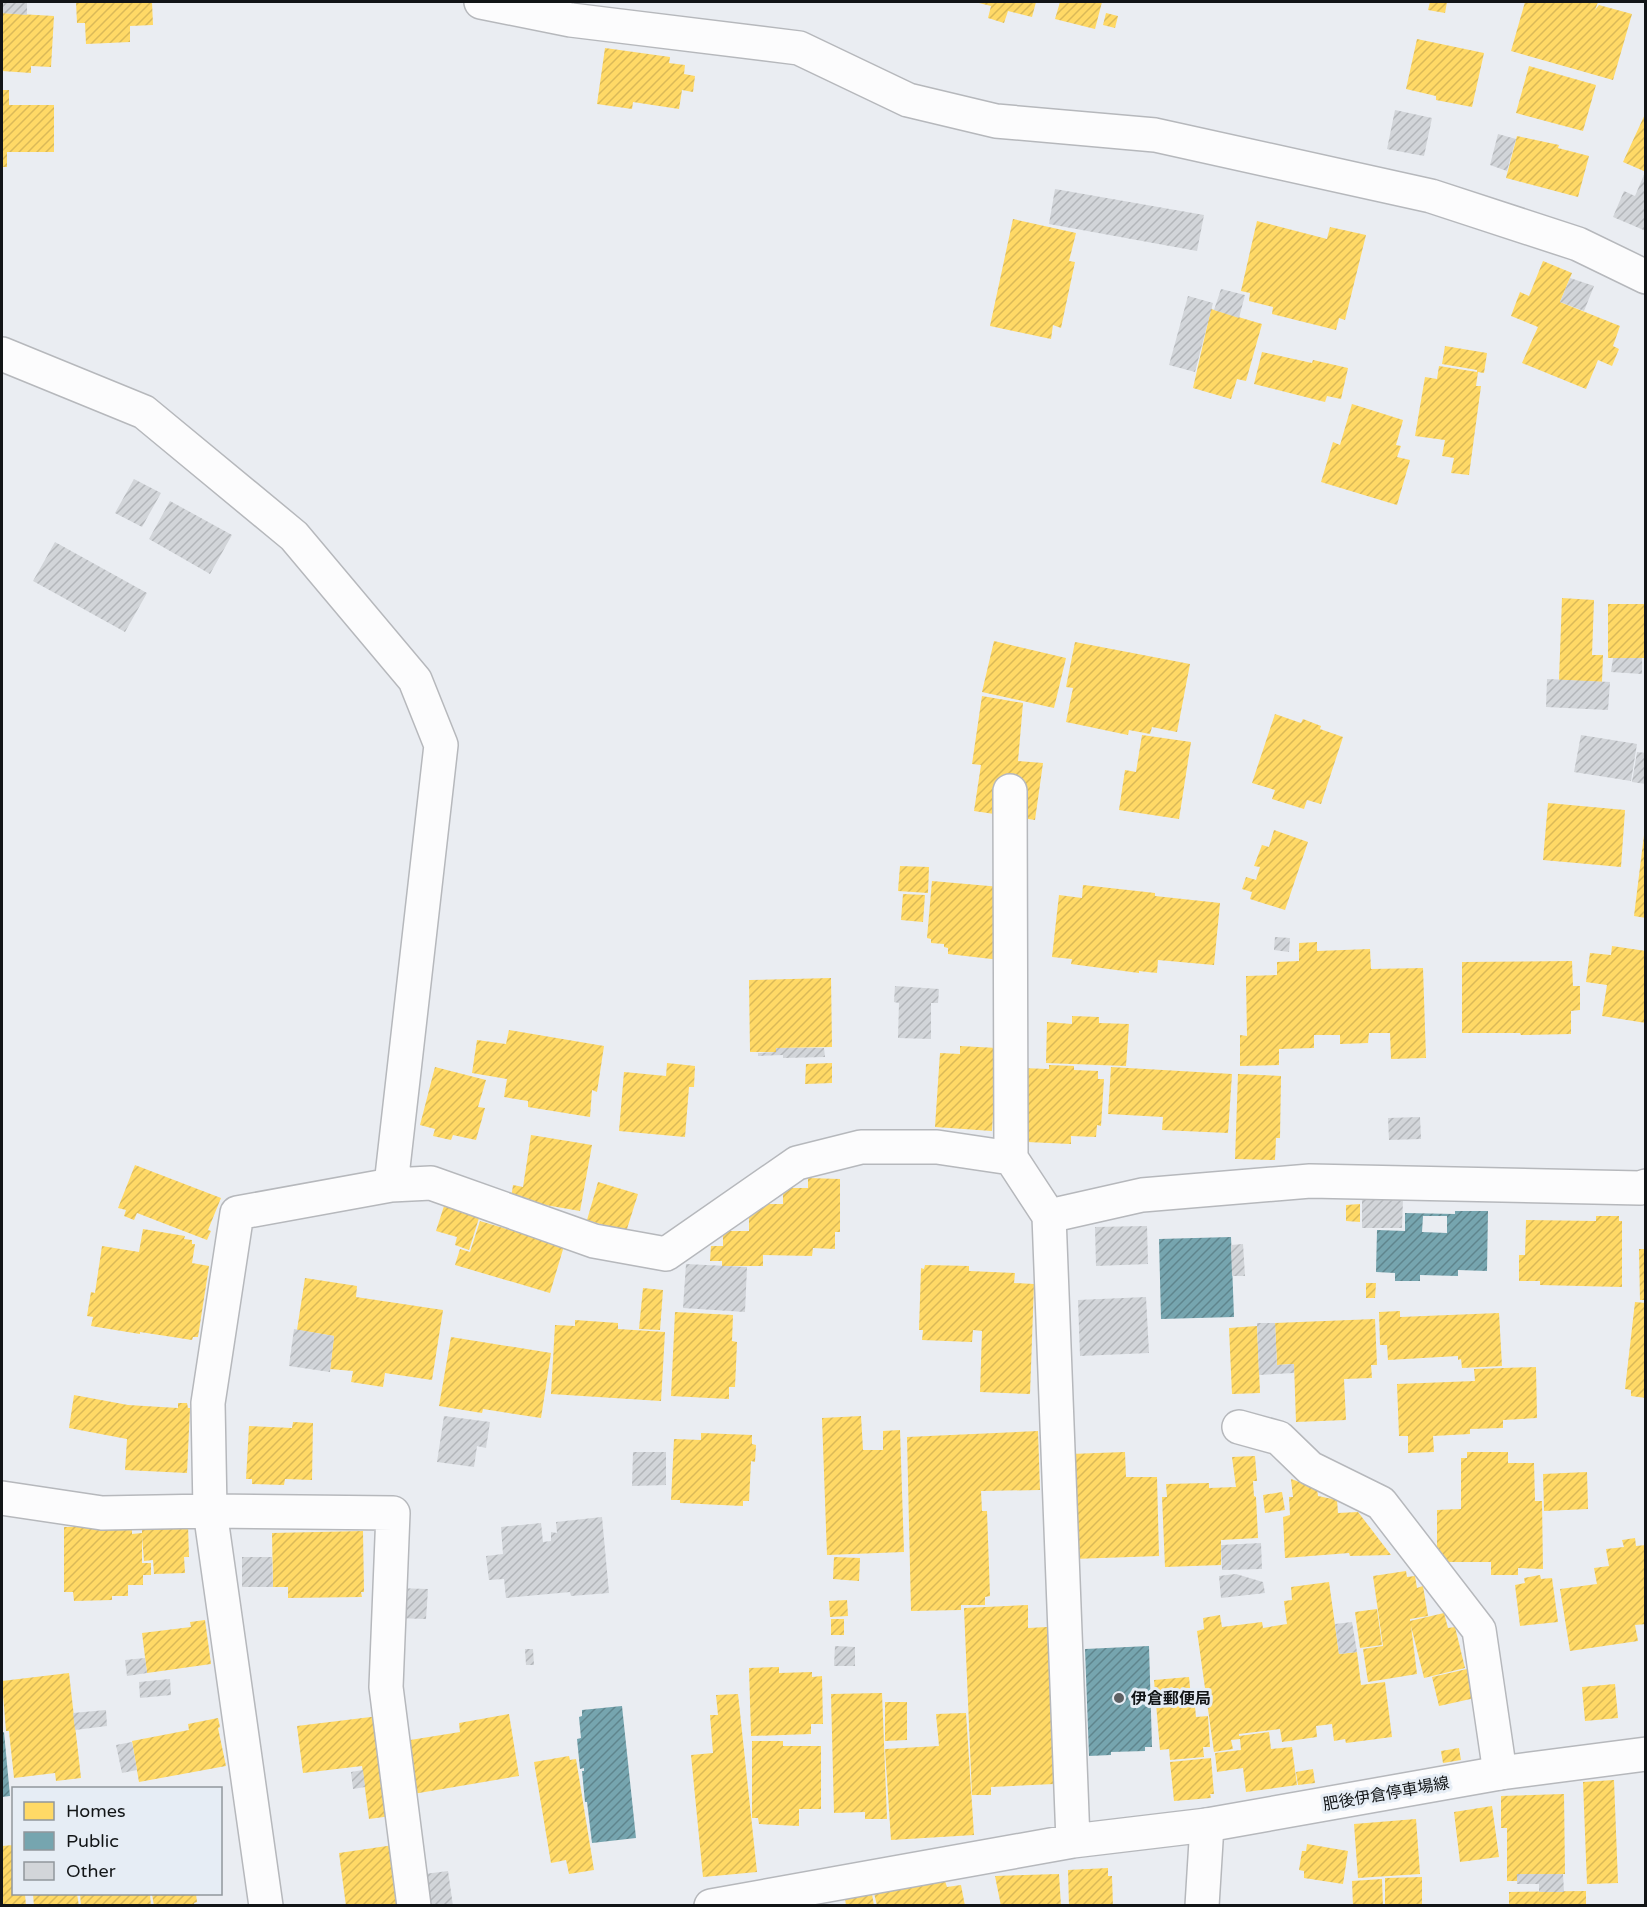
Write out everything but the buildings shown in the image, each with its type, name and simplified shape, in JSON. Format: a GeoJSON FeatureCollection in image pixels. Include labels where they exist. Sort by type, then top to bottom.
{"type":"FeatureCollection","features":[{"type":"Feature","properties":{"kind":"street"},"geometry":{"type":"LineString","coordinates":[[481,2],[571,21],[799,48],[908,100],[996,121],[1155,135],[1431,196],[1578,244],[1646,277]]}},
{"type":"Feature","properties":{"kind":"street"},"geometry":{"type":"LineString","coordinates":[[2,354],[144,412],[294,536],[415,680],[441,745],[391,1185]]}},
{"type":"Feature","properties":{"kind":"street"},"geometry":{"type":"LineString","coordinates":[[1010,791],[1011,1158],[1049,1216],[1073,1841]]}},
{"type":"Feature","properties":{"kind":"street"},"geometry":{"type":"LineString","coordinates":[[266,1905],[210,1511],[208,1403],[237,1213],[391,1185],[431,1183],[594,1241],[666,1254],[797,1163],[861,1147],[937,1147],[1011,1158]]}},
{"type":"Feature","properties":{"kind":"street"},"geometry":{"type":"LineString","coordinates":[[1049,1216],[1142,1196],[1310,1181],[1640,1188],[1646,1186]]}},
{"type":"Feature","properties":{"kind":"street"},"geometry":{"type":"LineString","coordinates":[[1239,1427],[1279,1438],[1310,1468],[1381,1503],[1479,1630],[1500,1773]]}},
{"type":"Feature","properties":{"kind":"street"},"geometry":{"type":"LineString","coordinates":[[2,1498],[102,1513],[210,1511],[393,1513],[386,1687],[414,1905]]}},
{"type":"Feature","properties":{"kind":"street","name":"肥後伊倉停車場線"},"geometry":{"type":"LineString","coordinates":[[711,1905],[1073,1841],[1208,1826],[1500,1773],[1646,1754]]}},
{"type":"Feature","properties":{"kind":"street"},"geometry":{"type":"LineString","coordinates":[[1202,1905],[1208,1826]]}},
{"type":"Feature","properties":{"kind":"place","name":"伊倉郵便局"},"geometry":{"type":"Point","coordinates":[1119,1698]}}]}
